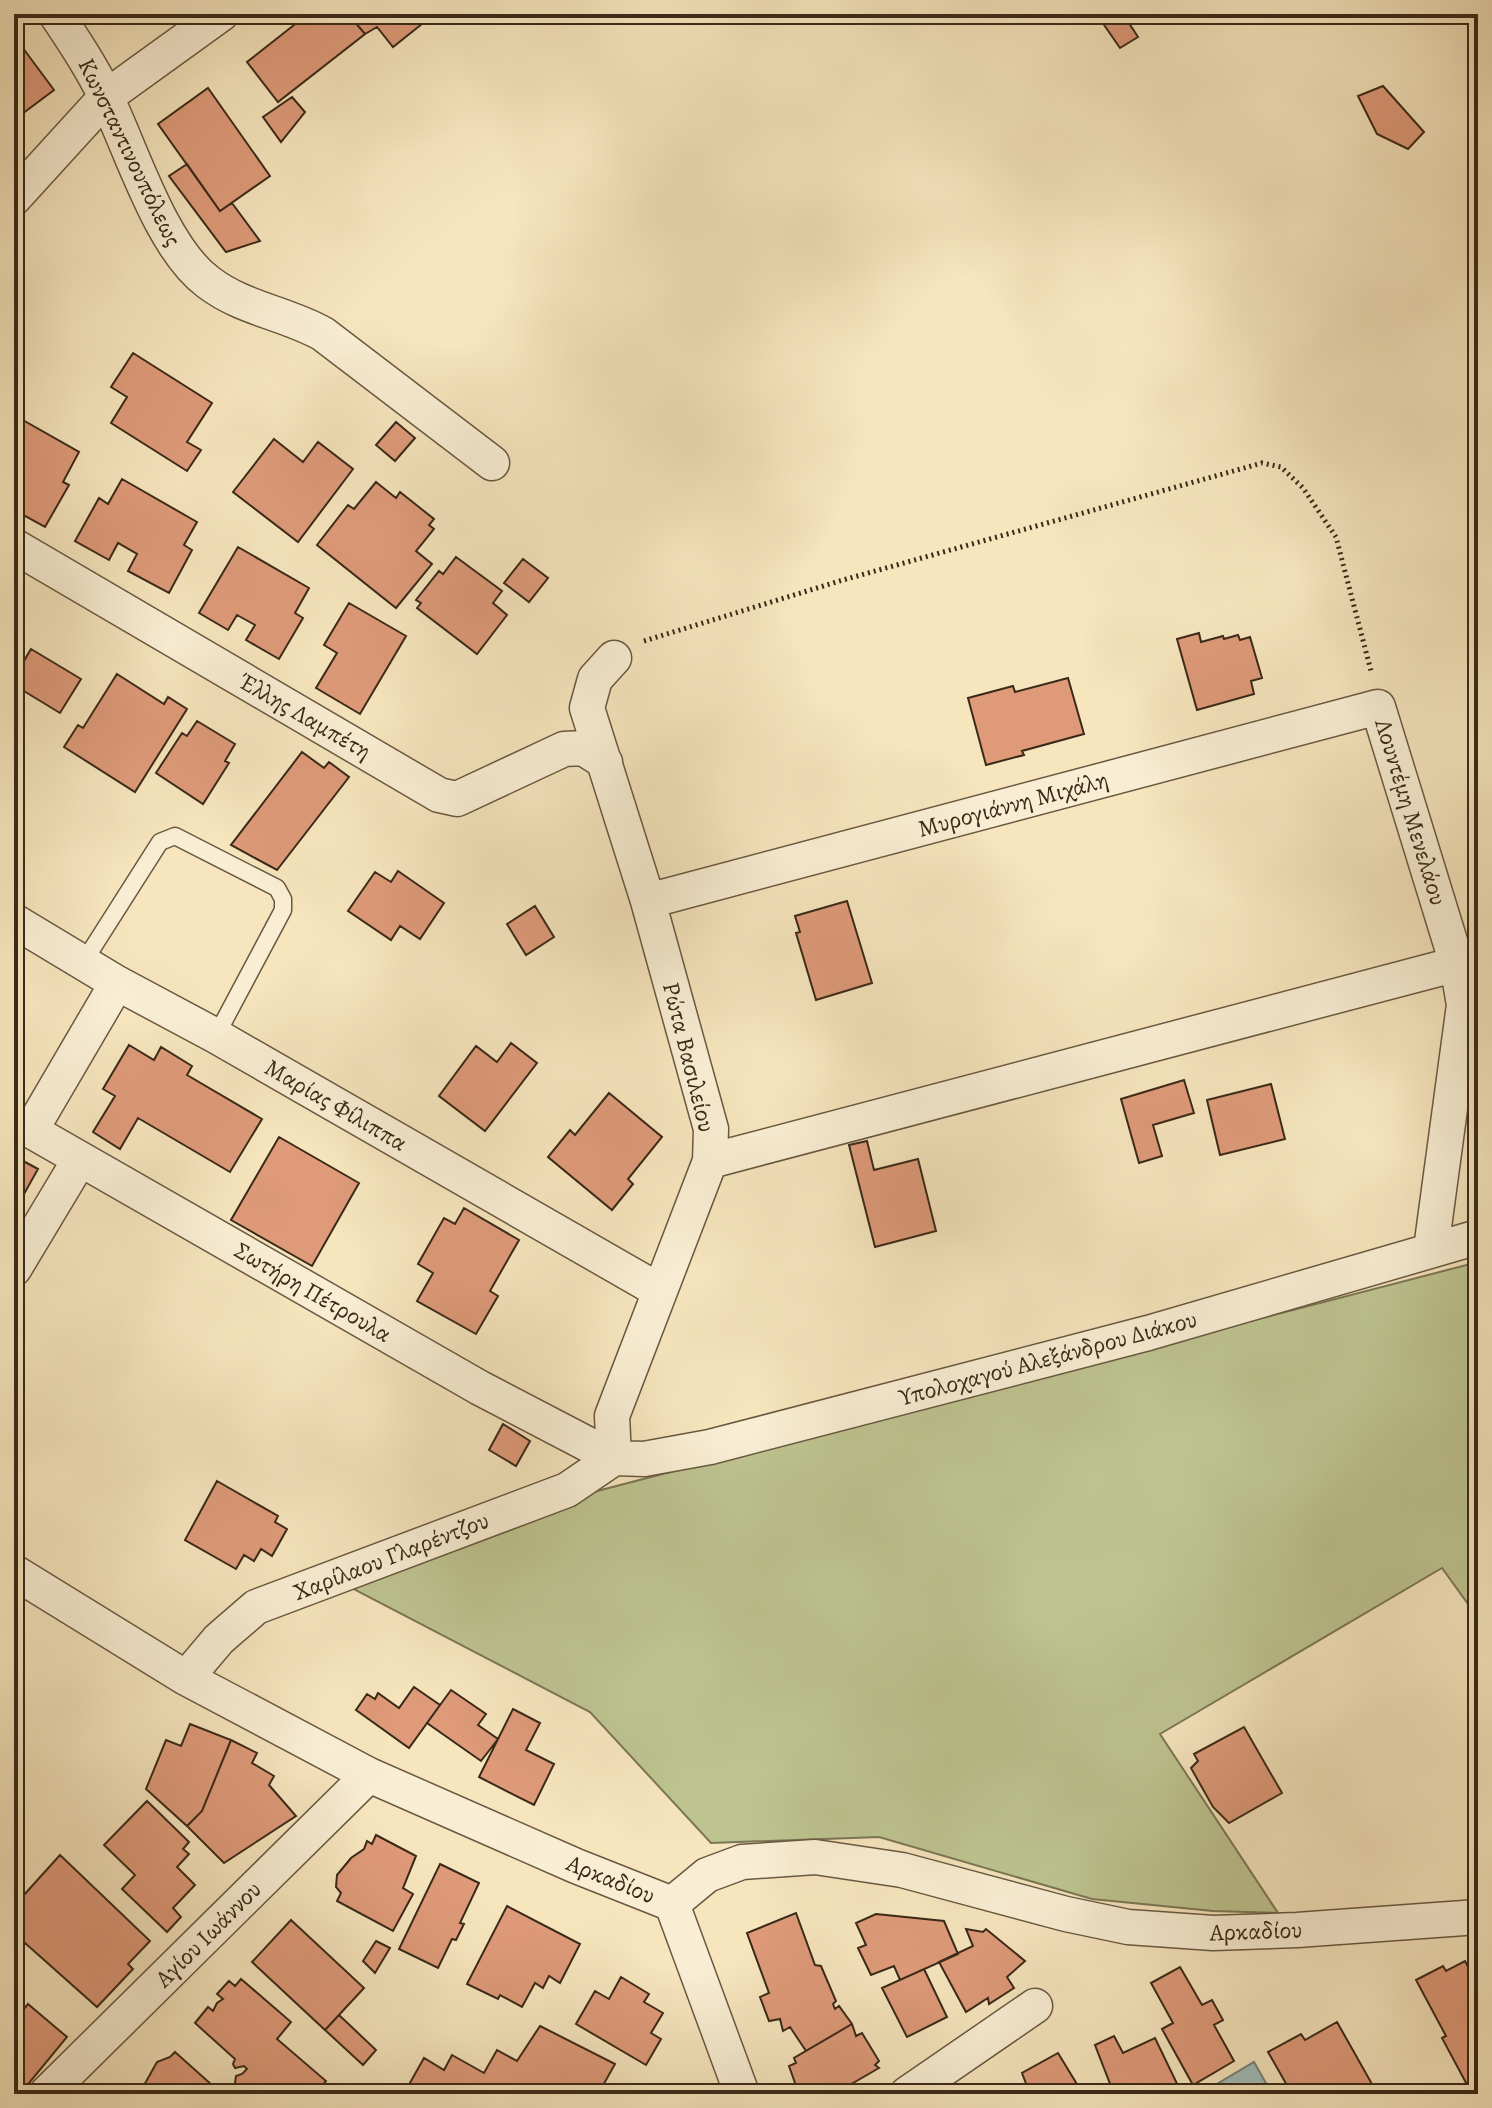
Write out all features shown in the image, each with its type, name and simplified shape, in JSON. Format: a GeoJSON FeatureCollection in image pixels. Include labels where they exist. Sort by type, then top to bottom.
{"type":"FeatureCollection","features":[{"type":"Feature","properties":{"kind":"street","name":"Κωνσταντινουπόλεως"},"geometry":{"type":"LineString","coordinates":[[56,14],[106,97],[170,238],[188,266],[233,298],[276,316],[304,323],[323,334],[492,463]]}},
{"type":"Feature","properties":{"kind":"street"},"geometry":{"type":"LineString","coordinates":[[14,198],[106,97],[221,14]]}},
{"type":"Feature","properties":{"kind":"street","name":"Έλλης Λαμπέτη"},"geometry":{"type":"LineString","coordinates":[[14,546],[439,795],[457,799],[564,749],[583,748],[605,762]]}},
{"type":"Feature","properties":{"kind":"street","name":"Ρώτα Βασιλείου"},"geometry":{"type":"LineString","coordinates":[[614,658],[595,679],[587,708],[648,901],[711,1129],[710,1161],[612,1416],[614,1458]]}},
{"type":"Feature","properties":{"kind":"street","name":"Μυρογιάννη Μιχάλη"},"geometry":{"type":"LineString","coordinates":[[648,901],[1378,707]]}},
{"type":"Feature","properties":{"kind":"street","name":"Λουντέμη Μενελάου"},"geometry":{"type":"LineString","coordinates":[[1378,707],[1457,964],[1464,1005],[1431,1249]]}},
{"type":"Feature","properties":{"kind":"street","name":"Μαρίας Φίλιππα"},"geometry":{"type":"LineString","coordinates":[[14,921],[117,983],[216,1036],[658,1290]]}},
{"type":"Feature","properties":{"kind":"street"},"geometry":{"type":"LineString","coordinates":[[710,1161],[1457,964]]}},
{"type":"Feature","properties":{"kind":"street"},"geometry":{"type":"LineString","coordinates":[[22,1125],[117,983]]}},
{"type":"Feature","properties":{"kind":"street","name":"Σωτήρη Πέτρουλα"},"geometry":{"type":"LineString","coordinates":[[22,1125],[480,1388],[614,1458]]}},
{"type":"Feature","properties":{"kind":"street"},"geometry":{"type":"LineString","coordinates":[[14,1269],[80,1159]]}},
{"type":"Feature","properties":{"kind":"street","name":"Υπολοχαγού Αλεξάνδρου Διάκου"},"geometry":{"type":"LineString","coordinates":[[614,1458],[644,1459],[710,1447],[1148,1333],[1478,1237]]}},
{"type":"Feature","properties":{"kind":"street","name":"Χαρίλαου Γλαρέντζου"},"geometry":{"type":"LineString","coordinates":[[186,1678],[219,1639],[256,1607],[567,1490],[614,1458]]}},
{"type":"Feature","properties":{"kind":"street","name":"Αρκαδίου"},"geometry":{"type":"LineString","coordinates":[[22,1576],[186,1678],[369,1775],[576,1866],[672,1904],[707,1875],[742,1862],[815,1857],[902,1870],[1066,1914],[1128,1927],[1213,1933],[1478,1917]]}},
{"type":"Feature","properties":{"kind":"street","name":"Αγίου Ιωάννου"},"geometry":{"type":"LineString","coordinates":[[46,2094],[369,1775]]}},
{"type":"Feature","properties":{"kind":"street"},"geometry":{"type":"LineString","coordinates":[[672,1904],[742,2094]]}},
{"type":"Feature","properties":{"kind":"street"},"geometry":{"type":"LineString","coordinates":[[907,2094],[1035,2006]]}},
{"type":"Feature","properties":{"kind":"lane"},"geometry":{"type":"LineString","coordinates":[[83,963],[160,842],[167,838],[175,836],[277,888],[283,899],[283,910],[216,1036]]}},
{"type":"Feature","properties":{"kind":"path"},"geometry":{"type":"LineString","coordinates":[[614,658],[625,647],[843,580],[1262,463],[1281,467],[1303,488],[1336,537],[1378,707]]}},
{"type":"Feature","properties":{"kind":"green space"},"geometry":{"type":"Polygon","coordinates":[[[1478,1262],[1478,1618],[1442,1568],[1160,1734],[1278,1913],[1213,1911],[1092,1899],[879,1837],[711,1843],[590,1712],[340,1582],[578,1496],[1478,1262]]]}},
{"type":"Feature","properties":{"kind":"water"},"geometry":{"type":"Polygon","coordinates":[[[1254,2062],[1266,2083],[1246,2094],[1209,2094],[1207,2090],[1254,2062]]]}},
{"type":"Feature","properties":{"kind":"building"},"geometry":{"type":"Polygon","coordinates":[[[308,14],[348,14],[365,34],[278,102],[247,62],[308,14]]]}},
{"type":"Feature","properties":{"kind":"building"},"geometry":{"type":"Polygon","coordinates":[[[348,14],[432,16],[393,47],[377,27],[365,34],[348,14]]]}},
{"type":"Feature","properties":{"kind":"building"},"geometry":{"type":"Polygon","coordinates":[[[1108,14],[1123,14],[1138,37],[1120,48],[1100,19],[1108,14]]]}},
{"type":"Feature","properties":{"kind":"building"},"geometry":{"type":"Polygon","coordinates":[[[14,36],[54,90],[14,120],[14,36]]]}},
{"type":"Feature","properties":{"kind":"building"},"geometry":{"type":"Polygon","coordinates":[[[1383,86],[1424,132],[1408,149],[1377,134],[1358,96],[1383,86]]]}},
{"type":"Feature","properties":{"kind":"building"},"geometry":{"type":"Polygon","coordinates":[[[208,88],[270,176],[220,211],[158,124],[208,88]]]}},
{"type":"Feature","properties":{"kind":"building"},"geometry":{"type":"Polygon","coordinates":[[[292,97],[305,112],[281,142],[263,117],[292,97]]]}},
{"type":"Feature","properties":{"kind":"building"},"geometry":{"type":"Polygon","coordinates":[[[187,164],[220,211],[232,203],[260,241],[226,252],[169,176],[187,164]]]}},
{"type":"Feature","properties":{"kind":"building"},"geometry":{"type":"Polygon","coordinates":[[[133,353],[212,403],[187,442],[201,450],[187,471],[111,423],[127,397],[111,387],[133,353]]]}},
{"type":"Feature","properties":{"kind":"building"},"geometry":{"type":"Polygon","coordinates":[[[14,415],[79,452],[63,482],[69,485],[45,527],[14,510],[14,415]]]}},
{"type":"Feature","properties":{"kind":"building"},"geometry":{"type":"Polygon","coordinates":[[[396,422],[415,438],[395,461],[376,445],[396,422]]]}},
{"type":"Feature","properties":{"kind":"building"},"geometry":{"type":"Polygon","coordinates":[[[274,439],[303,462],[318,442],[353,469],[298,542],[233,492],[274,439]]]}},
{"type":"Feature","properties":{"kind":"building"},"geometry":{"type":"Polygon","coordinates":[[[122,479],[197,522],[184,545],[192,550],[169,593],[128,571],[137,554],[118,543],[109,560],[75,541],[99,498],[108,504],[122,479]]]}},
{"type":"Feature","properties":{"kind":"building"},"geometry":{"type":"Polygon","coordinates":[[[376,482],[396,498],[400,492],[434,519],[429,525],[434,529],[416,551],[432,564],[396,608],[317,545],[348,505],[354,509],[376,482]]]}},
{"type":"Feature","properties":{"kind":"building"},"geometry":{"type":"Polygon","coordinates":[[[238,547],[309,588],[295,613],[303,618],[279,659],[246,640],[255,625],[237,615],[228,630],[199,613],[238,547]]]}},
{"type":"Feature","properties":{"kind":"building"},"geometry":{"type":"Polygon","coordinates":[[[456,557],[502,591],[493,603],[507,615],[477,654],[417,608],[421,603],[416,600],[439,571],[443,574],[456,557]]]}},
{"type":"Feature","properties":{"kind":"building"},"geometry":{"type":"Polygon","coordinates":[[[523,559],[548,578],[529,602],[504,583],[523,559]]]}},
{"type":"Feature","properties":{"kind":"building"},"geometry":{"type":"Polygon","coordinates":[[[349,603],[406,636],[360,714],[316,688],[337,653],[324,645],[349,603]]]}},
{"type":"Feature","properties":{"kind":"building"},"geometry":{"type":"Polygon","coordinates":[[[1199,633],[1201,642],[1223,636],[1224,639],[1238,635],[1240,640],[1250,637],[1262,678],[1251,681],[1254,694],[1197,710],[1177,639],[1199,633]]]}},
{"type":"Feature","properties":{"kind":"building"},"geometry":{"type":"Polygon","coordinates":[[[31,649],[81,679],[60,713],[14,685],[14,678],[31,649]]]}},
{"type":"Feature","properties":{"kind":"building"},"geometry":{"type":"Polygon","coordinates":[[[117,674],[164,704],[168,697],[187,709],[135,792],[64,747],[78,725],[83,728],[117,674]]]}},
{"type":"Feature","properties":{"kind":"building"},"geometry":{"type":"Polygon","coordinates":[[[1068,678],[1084,734],[1022,751],[1024,755],[986,765],[968,698],[1013,686],[1015,692],[1068,678]]]}},
{"type":"Feature","properties":{"kind":"building"},"geometry":{"type":"Polygon","coordinates":[[[197,721],[235,744],[225,761],[229,763],[203,804],[156,773],[182,733],[187,736],[197,721]]]}},
{"type":"Feature","properties":{"kind":"building"},"geometry":{"type":"Polygon","coordinates":[[[302,752],[324,768],[329,762],[349,777],[277,870],[231,845],[302,752]]]}},
{"type":"Feature","properties":{"kind":"building"},"geometry":{"type":"Polygon","coordinates":[[[398,871],[444,903],[420,939],[400,926],[391,940],[348,911],[375,872],[391,882],[398,871]]]}},
{"type":"Feature","properties":{"kind":"building"},"geometry":{"type":"Polygon","coordinates":[[[847,901],[872,983],[816,1000],[796,933],[800,932],[795,916],[847,901]]]}},
{"type":"Feature","properties":{"kind":"building"},"geometry":{"type":"Polygon","coordinates":[[[535,906],[554,937],[526,955],[507,924],[535,906]]]}},
{"type":"Feature","properties":{"kind":"building"},"geometry":{"type":"Polygon","coordinates":[[[511,1043],[537,1063],[485,1131],[439,1096],[476,1046],[497,1062],[511,1043]]]}},
{"type":"Feature","properties":{"kind":"building"},"geometry":{"type":"Polygon","coordinates":[[[129,1045],[154,1060],[161,1047],[192,1066],[187,1075],[262,1119],[230,1172],[138,1118],[120,1149],[93,1132],[115,1096],[103,1089],[129,1045]]]}},
{"type":"Feature","properties":{"kind":"building"},"geometry":{"type":"Polygon","coordinates":[[[1184,1080],[1194,1113],[1153,1125],[1162,1156],[1139,1163],[1121,1099],[1184,1080]]]}},
{"type":"Feature","properties":{"kind":"building"},"geometry":{"type":"Polygon","coordinates":[[[1271,1084],[1285,1139],[1220,1155],[1207,1100],[1271,1084]]]}},
{"type":"Feature","properties":{"kind":"building"},"geometry":{"type":"Polygon","coordinates":[[[609,1093],[662,1137],[628,1179],[633,1184],[612,1210],[548,1157],[570,1130],[575,1135],[609,1093]]]}},
{"type":"Feature","properties":{"kind":"building"},"geometry":{"type":"Polygon","coordinates":[[[279,1137],[359,1183],[312,1266],[231,1220],[279,1137]]]}},
{"type":"Feature","properties":{"kind":"building"},"geometry":{"type":"Polygon","coordinates":[[[867,1141],[874,1170],[918,1159],[936,1231],[875,1247],[849,1145],[867,1141]]]}},
{"type":"Feature","properties":{"kind":"building"},"geometry":{"type":"Polygon","coordinates":[[[14,1156],[38,1169],[14,1212],[14,1156]]]}},
{"type":"Feature","properties":{"kind":"building"},"geometry":{"type":"Polygon","coordinates":[[[464,1208],[519,1240],[490,1291],[498,1296],[476,1334],[417,1301],[433,1273],[418,1264],[444,1218],[455,1224],[464,1208]]]}},
{"type":"Feature","properties":{"kind":"building"},"geometry":{"type":"Polygon","coordinates":[[[503,1424],[530,1441],[516,1466],[489,1450],[503,1424]]]}},
{"type":"Feature","properties":{"kind":"building"},"geometry":{"type":"Polygon","coordinates":[[[217,1481],[278,1516],[275,1522],[287,1529],[272,1556],[261,1549],[254,1561],[244,1555],[236,1569],[185,1540],[217,1481]]]}},
{"type":"Feature","properties":{"kind":"building"},"geometry":{"type":"Polygon","coordinates":[[[414,1687],[440,1705],[409,1748],[356,1710],[367,1694],[375,1699],[378,1693],[399,1708],[414,1687]]]}},
{"type":"Feature","properties":{"kind":"building"},"geometry":{"type":"Polygon","coordinates":[[[451,1690],[486,1714],[478,1725],[498,1739],[481,1761],[427,1723],[451,1690]]]}},
{"type":"Feature","properties":{"kind":"building"},"geometry":{"type":"Polygon","coordinates":[[[513,1709],[540,1723],[526,1750],[554,1764],[534,1805],[479,1777],[513,1709]]]}},
{"type":"Feature","properties":{"kind":"building"},"geometry":{"type":"Polygon","coordinates":[[[190,1724],[231,1740],[202,1811],[187,1826],[146,1789],[166,1740],[181,1746],[190,1724]]]}},
{"type":"Feature","properties":{"kind":"building"},"geometry":{"type":"Polygon","coordinates":[[[1244,1727],[1282,1793],[1229,1823],[1213,1807],[1191,1768],[1198,1761],[1194,1754],[1244,1727]]]}},
{"type":"Feature","properties":{"kind":"building"},"geometry":{"type":"Polygon","coordinates":[[[231,1740],[257,1753],[252,1763],[274,1776],[269,1785],[296,1816],[224,1863],[187,1826],[202,1811],[231,1740]]]}},
{"type":"Feature","properties":{"kind":"building"},"geometry":{"type":"Polygon","coordinates":[[[147,1801],[189,1842],[183,1849],[189,1854],[177,1867],[195,1885],[173,1908],[181,1917],[167,1932],[122,1889],[135,1875],[104,1845],[147,1801]]]}},
{"type":"Feature","properties":{"kind":"building"},"geometry":{"type":"Polygon","coordinates":[[[376,1835],[416,1856],[403,1888],[413,1894],[393,1931],[337,1901],[341,1893],[336,1887],[337,1875],[351,1858],[364,1849],[367,1841],[372,1844],[376,1835]]]}},
{"type":"Feature","properties":{"kind":"building"},"geometry":{"type":"Polygon","coordinates":[[[60,1855],[150,1941],[128,1964],[133,1969],[97,2007],[25,1943],[23,1946],[14,1938],[14,1906],[60,1855]]]}},
{"type":"Feature","properties":{"kind":"building"},"geometry":{"type":"Polygon","coordinates":[[[440,1864],[479,1883],[460,1923],[464,1924],[456,1940],[452,1939],[438,1968],[399,1949],[440,1864]]]}},
{"type":"Feature","properties":{"kind":"building"},"geometry":{"type":"Polygon","coordinates":[[[507,1906],[580,1944],[560,1983],[549,1976],[543,1988],[535,1983],[522,2007],[500,1995],[498,1999],[467,1984],[507,1906]]]}},
{"type":"Feature","properties":{"kind":"building"},"geometry":{"type":"Polygon","coordinates":[[[796,1913],[815,1965],[821,1966],[836,2001],[833,2004],[835,2009],[839,2006],[852,2024],[806,2051],[790,2027],[783,2031],[780,2019],[769,2021],[760,1997],[769,1993],[747,1933],[796,1913]]]}},
{"type":"Feature","properties":{"kind":"building"},"geometry":{"type":"Polygon","coordinates":[[[876,1914],[944,1921],[958,1954],[900,1980],[894,1966],[871,1975],[858,1948],[866,1945],[856,1923],[876,1914]]]}},
{"type":"Feature","properties":{"kind":"building"},"geometry":{"type":"Polygon","coordinates":[[[291,1920],[364,1988],[325,2030],[252,1962],[291,1920]]]}},
{"type":"Feature","properties":{"kind":"building"},"geometry":{"type":"Polygon","coordinates":[[[966,1929],[983,1932],[986,1929],[1025,1961],[1007,1977],[1014,1988],[989,2004],[988,1998],[966,2012],[939,1962],[973,1946],[966,1929]]]}},
{"type":"Feature","properties":{"kind":"building"},"geometry":{"type":"Polygon","coordinates":[[[376,1941],[390,1948],[375,1973],[363,1961],[376,1941]]]}},
{"type":"Feature","properties":{"kind":"building"},"geometry":{"type":"Polygon","coordinates":[[[1465,1961],[1478,1986],[1478,2092],[1475,2094],[1472,2094],[1442,2038],[1446,2036],[1416,1980],[1443,1966],[1446,1971],[1465,1961]]]}},
{"type":"Feature","properties":{"kind":"building"},"geometry":{"type":"Polygon","coordinates":[[[1180,1967],[1202,2005],[1212,2000],[1223,2020],[1214,2025],[1234,2061],[1193,2085],[1162,2029],[1173,2023],[1151,1983],[1180,1967]]]}},
{"type":"Feature","properties":{"kind":"building"},"geometry":{"type":"Polygon","coordinates":[[[924,1969],[947,2017],[907,2037],[882,1988],[924,1969]]]}},
{"type":"Feature","properties":{"kind":"building"},"geometry":{"type":"Polygon","coordinates":[[[621,1977],[649,1994],[644,2002],[663,2013],[651,2033],[661,2039],[646,2065],[576,2024],[595,1991],[609,1999],[621,1977]]]}},
{"type":"Feature","properties":{"kind":"building"},"geometry":{"type":"Polygon","coordinates":[[[241,1979],[291,2022],[277,2039],[326,2081],[321,2087],[326,2091],[323,2094],[247,2094],[235,2083],[236,2076],[247,2069],[244,2066],[235,2068],[235,2059],[195,2023],[208,2007],[213,2011],[223,1999],[217,1994],[229,1981],[235,1986],[241,1979]]]}},
{"type":"Feature","properties":{"kind":"building"},"geometry":{"type":"Polygon","coordinates":[[[28,2004],[67,2037],[20,2094],[14,2088],[14,2021],[28,2004]]]}},
{"type":"Feature","properties":{"kind":"building"},"geometry":{"type":"Polygon","coordinates":[[[339,2015],[376,2050],[363,2065],[325,2030],[339,2015]]]}},
{"type":"Feature","properties":{"kind":"building"},"geometry":{"type":"Polygon","coordinates":[[[1337,2022],[1372,2084],[1354,2094],[1292,2094],[1268,2052],[1301,2034],[1305,2040],[1337,2022]]]}},
{"type":"Feature","properties":{"kind":"building"},"geometry":{"type":"Polygon","coordinates":[[[852,2024],[856,2036],[862,2033],[879,2061],[875,2065],[879,2068],[834,2094],[799,2094],[789,2066],[796,2063],[794,2058],[852,2024]]]}},
{"type":"Feature","properties":{"kind":"building"},"geometry":{"type":"Polygon","coordinates":[[[540,2026],[615,2064],[601,2089],[596,2087],[592,2094],[579,2094],[568,2087],[564,2094],[395,2094],[399,2087],[406,2090],[424,2058],[444,2070],[452,2055],[484,2073],[497,2050],[517,2061],[540,2026]]]}},
{"type":"Feature","properties":{"kind":"building"},"geometry":{"type":"Polygon","coordinates":[[[1114,2036],[1123,2053],[1155,2038],[1182,2094],[1114,2094],[1095,2045],[1114,2036]]]}},
{"type":"Feature","properties":{"kind":"building"},"geometry":{"type":"Polygon","coordinates":[[[175,2052],[222,2094],[151,2094],[143,2087],[157,2062],[175,2052]]]}},
{"type":"Feature","properties":{"kind":"building"},"geometry":{"type":"Polygon","coordinates":[[[1058,2053],[1083,2094],[1030,2094],[1022,2073],[1058,2053]]]}},
{"type":"Feature","properties":{"kind":"building"},"geometry":{"type":"Polygon","coordinates":[[[692,2085],[696,2094],[674,2094],[692,2085]]]}}]}
